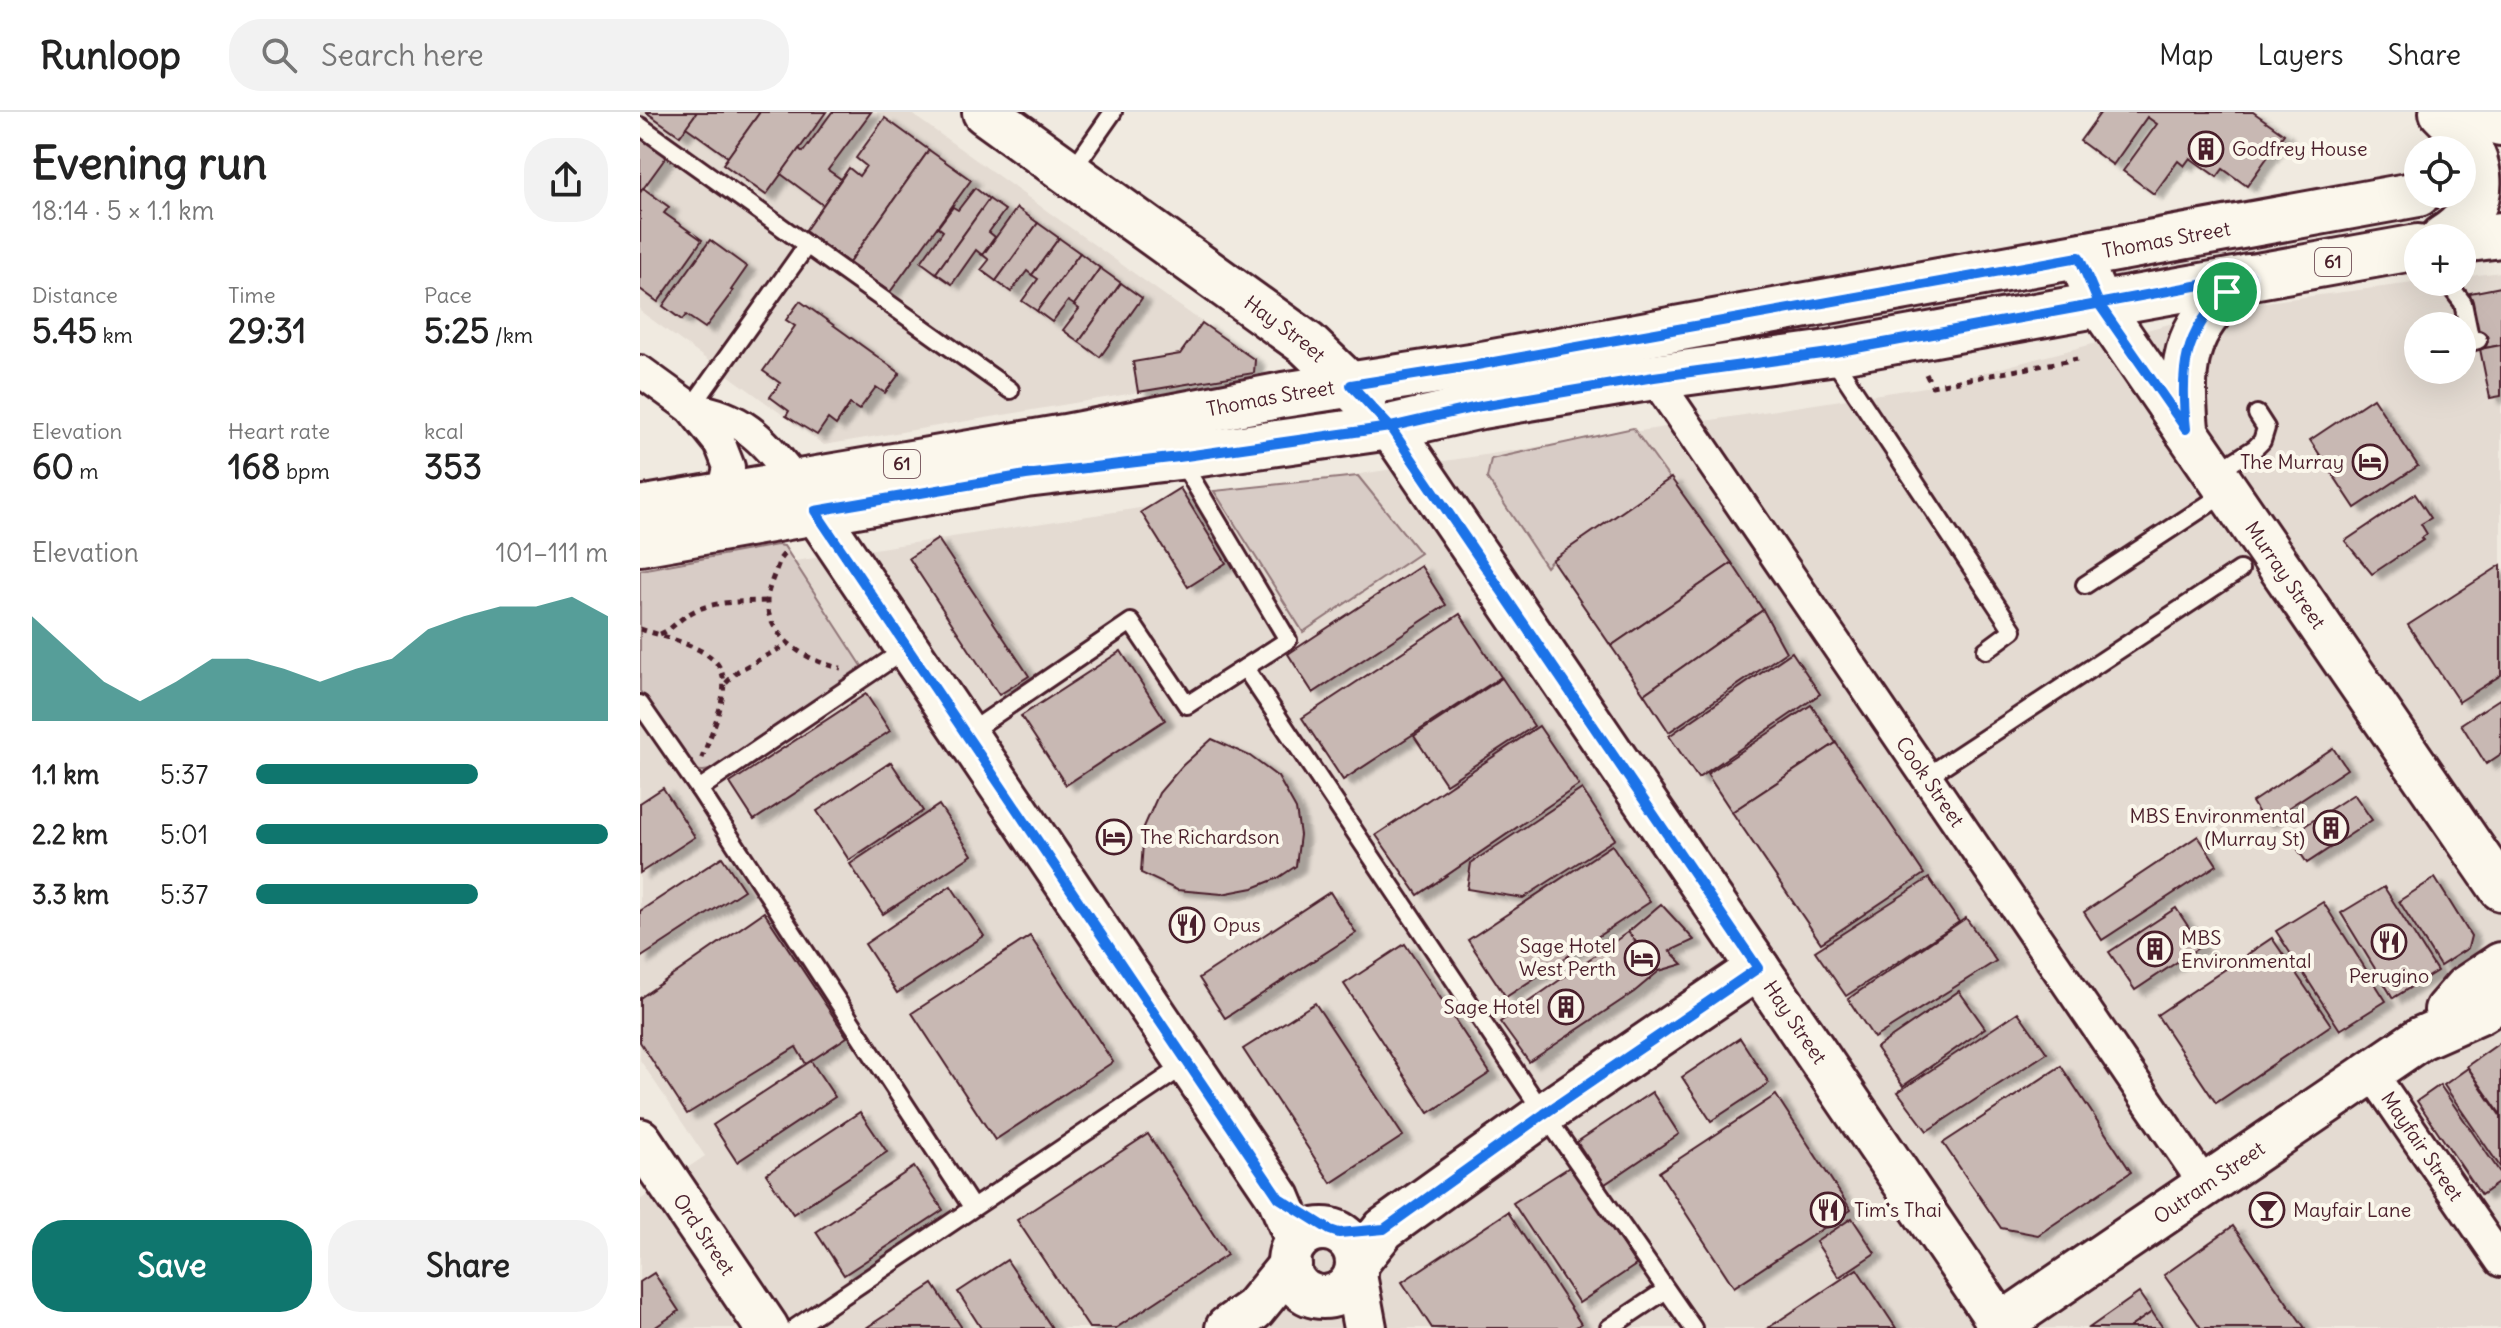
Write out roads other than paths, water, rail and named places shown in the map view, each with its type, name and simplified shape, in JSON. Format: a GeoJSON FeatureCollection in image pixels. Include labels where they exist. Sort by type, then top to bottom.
{"type":"FeatureCollection","features":[{"type":"Feature","properties":{"kind":"main road","name":"Hay Street"},"geometry":{"type":"LineString","coordinates":[[985,112],[1307,344],[1390,427]]}},
{"type":"Feature","properties":{"kind":"main road"},"geometry":{"type":"LineString","coordinates":[[2442,112],[2464,136],[2481,182],[2474,208],[2462,224]]}},
{"type":"Feature","properties":{"kind":"main road"},"geometry":{"type":"LineString","coordinates":[[2462,112],[2501,123]]}},
{"type":"Feature","properties":{"kind":"main road","name":"Thomas Street"},"geometry":{"type":"LineString","coordinates":[[640,509],[718,495],[801,513],[1351,385],[1477,365],[2404,197]]}},
{"type":"Feature","properties":{"kind":"main road"},"geometry":{"type":"LineString","coordinates":[[2476,238],[2501,235]]}},
{"type":"Feature","properties":{"kind":"main road","name":"Thomas Street"},"geometry":{"type":"LineString","coordinates":[[640,543],[1026,475],[1390,427],[1481,406],[1654,377],[1829,353],[2404,249]]}},
{"type":"Feature","properties":{"kind":"main road"},"geometry":{"type":"LineString","coordinates":[[2186,429],[2183,403],[2193,333],[2214,304],[2250,276]]}},
{"type":"Feature","properties":{"kind":"street","name":"Murray Street"},"geometry":{"type":"LineString","coordinates":[[2079,257],[2099,304],[2501,889]]}},
{"type":"Feature","properties":{"kind":"street"},"geometry":{"type":"LineString","coordinates":[[640,371],[691,408],[720,444],[729,463],[725,485],[718,495]]}},
{"type":"Feature","properties":{"kind":"street","name":"Cook Street"},"geometry":{"type":"LineString","coordinates":[[1654,377],[2205,1185]]}},
{"type":"Feature","properties":{"kind":"street"},"geometry":{"type":"LineString","coordinates":[[691,408],[724,414],[748,429],[769,448],[801,513],[908,648],[1279,1198],[1326,1262],[1365,1328]]}},
{"type":"Feature","properties":{"kind":"street","name":"Hay Street"},"geometry":{"type":"LineString","coordinates":[[1390,427],[2000,1327]]}},
{"type":"Feature","properties":{"kind":"street","name":"Outram Street"},"geometry":{"type":"LineString","coordinates":[[2421,1038],[2465,988],[2501,964]]}},
{"type":"Feature","properties":{"kind":"street"},"geometry":{"type":"LineString","coordinates":[[1241,1319],[1326,1262],[1384,1229],[1544,1114],[1758,968]]}},
{"type":"Feature","properties":{"kind":"street","name":"Outram Street"},"geometry":{"type":"LineString","coordinates":[[2000,1327],[2421,1038],[2482,1011],[2501,999]]}},
{"type":"Feature","properties":{"kind":"street","name":"Mayfair Street"},"geometry":{"type":"LineString","coordinates":[[2371,1072],[2501,1261]]}},
{"type":"Feature","properties":{"kind":"street","name":"Ord Street"},"geometry":{"type":"LineString","coordinates":[[640,1141],[767,1328]]}},
{"type":"Feature","properties":{"kind":"street"},"geometry":{"type":"LineString","coordinates":[[1326,1262],[1356,1328]]}},
{"type":"Feature","properties":{"kind":"lane"},"geometry":{"type":"LineString","coordinates":[[1071,173],[1113,112]]}},
{"type":"Feature","properties":{"kind":"lane"},"geometry":{"type":"LineString","coordinates":[[640,126],[1010,390]]}},
{"type":"Feature","properties":{"kind":"lane"},"geometry":{"type":"LineString","coordinates":[[691,408],[807,245]]}},
{"type":"Feature","properties":{"kind":"lane"},"geometry":{"type":"LineString","coordinates":[[2460,296],[2467,303],[2471,342],[2478,340]]}},
{"type":"Feature","properties":{"kind":"lane"},"geometry":{"type":"LineString","coordinates":[[1829,353],[2013,630],[1986,650]]}},
{"type":"Feature","properties":{"kind":"lane"},"geometry":{"type":"LineString","coordinates":[[2085,585],[2222,482],[2262,441],[2266,428],[2257,414]]}},
{"type":"Feature","properties":{"kind":"lane"},"geometry":{"type":"LineString","coordinates":[[966,735],[1131,622],[1187,705],[1288,640],[1179,457]]}},
{"type":"Feature","properties":{"kind":"lane"},"geometry":{"type":"LineString","coordinates":[[1926,777],[2240,570]]}},
{"type":"Feature","properties":{"kind":"lane"},"geometry":{"type":"LineString","coordinates":[[696,785],[908,648]]}},
{"type":"Feature","properties":{"kind":"lane"},"geometry":{"type":"LineString","coordinates":[[1245,668],[1544,1114],[1693,1328]]}},
{"type":"Feature","properties":{"kind":"lane"},"geometry":{"type":"LineString","coordinates":[[640,704],[972,1207]]}},
{"type":"Feature","properties":{"kind":"lane"},"geometry":{"type":"LineString","coordinates":[[795,1328],[1188,1063]]}},
{"type":"Feature","properties":{"kind":"lane"},"geometry":{"type":"LineString","coordinates":[[1609,1328],[1666,1290]]}},
{"type":"Feature","properties":{"kind":"place","name":"Godfrey House"},"geometry":{"type":"Point","coordinates":[2206,149]}},
{"type":"Feature","properties":{"kind":"place","name":"The Murray"},"geometry":{"type":"Point","coordinates":[2370,462]}},
{"type":"Feature","properties":{"kind":"place","name":"MBS Environmental (Murray St)"},"geometry":{"type":"Point","coordinates":[2331,828]}},
{"type":"Feature","properties":{"kind":"place","name":"The Richardson"},"geometry":{"type":"Point","coordinates":[1114,837]}},
{"type":"Feature","properties":{"kind":"place","name":"Opus"},"geometry":{"type":"Point","coordinates":[1187,925]}},
{"type":"Feature","properties":{"kind":"place","name":"Perugino"},"geometry":{"type":"Point","coordinates":[2389,942]}},
{"type":"Feature","properties":{"kind":"place","name":"MBS Environmental"},"geometry":{"type":"Point","coordinates":[2155,949]}},
{"type":"Feature","properties":{"kind":"place","name":"Sage Hotel West Perth"},"geometry":{"type":"Point","coordinates":[1642,958]}},
{"type":"Feature","properties":{"kind":"place","name":"Sage Hotel"},"geometry":{"type":"Point","coordinates":[1566,1007]}},
{"type":"Feature","properties":{"kind":"place","name":"Tim's Thai"},"geometry":{"type":"Point","coordinates":[1828,1210]}},
{"type":"Feature","properties":{"kind":"place","name":"Mayfair Lane"},"geometry":{"type":"Point","coordinates":[2267,1210]}}]}
